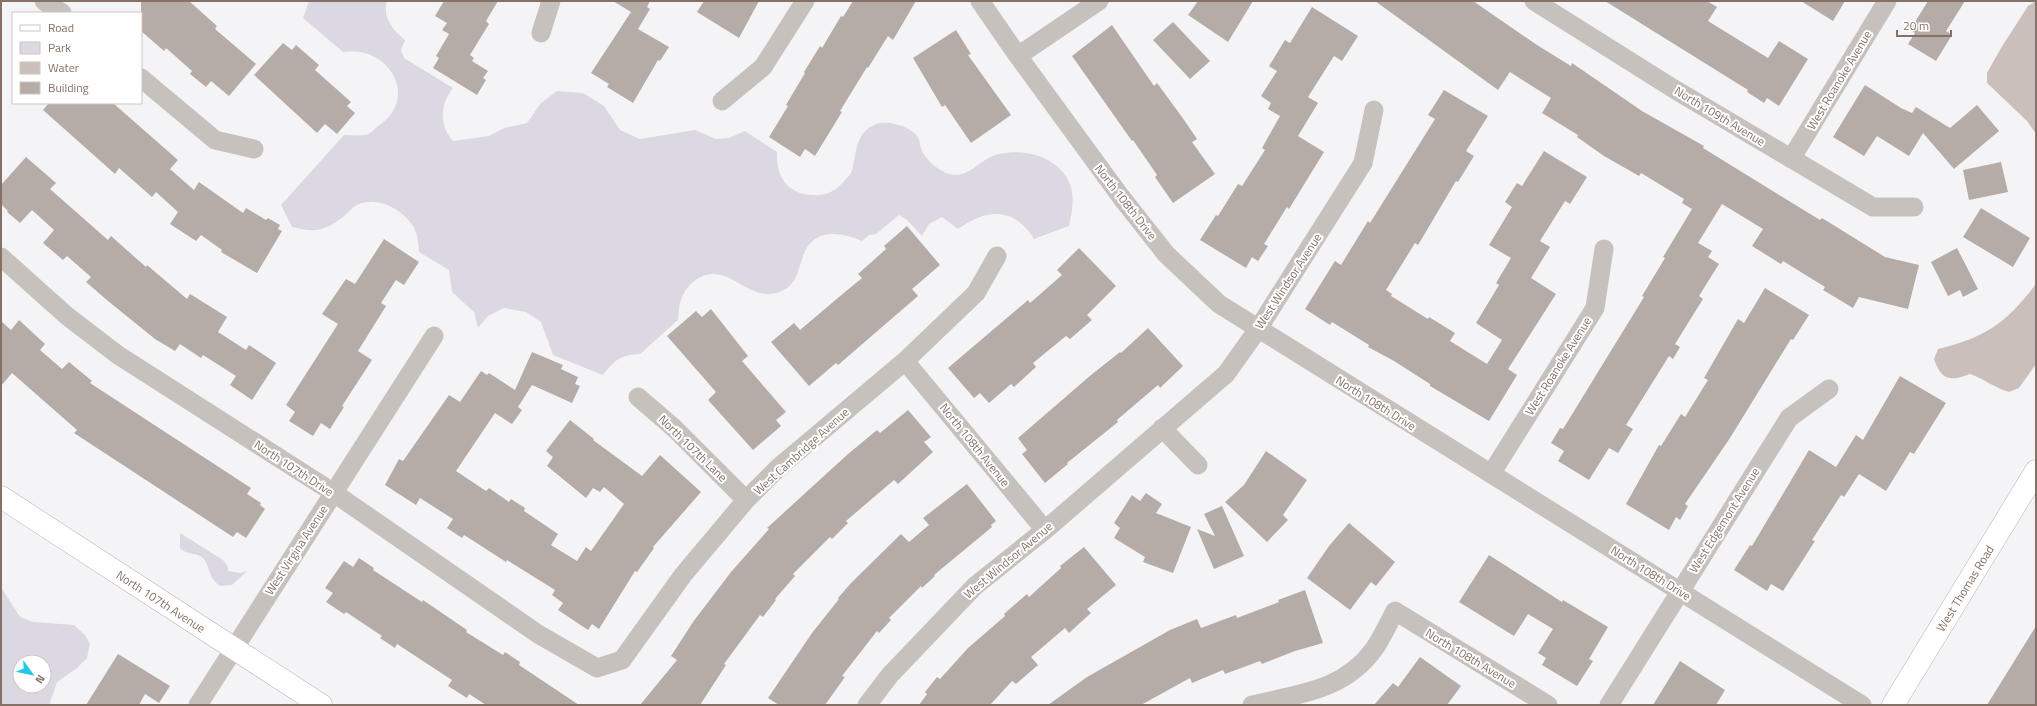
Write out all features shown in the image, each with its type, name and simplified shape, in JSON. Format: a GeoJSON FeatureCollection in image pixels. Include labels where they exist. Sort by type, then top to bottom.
{"type":"FeatureCollection","features":[{"type":"Feature","properties":{"kind":"main road","name":"West Thomas Road"},"geometry":{"type":"LineString","coordinates":[[1893,705],[2036,471]]}},
{"type":"Feature","properties":{"kind":"main road","name":"North 107th Avenue"},"geometry":{"type":"LineString","coordinates":[[1,497],[234,647],[321,705]]}},
{"type":"Feature","properties":{"kind":"street"},"geometry":{"type":"LineString","coordinates":[[44,1],[60,12]]}},
{"type":"Feature","properties":{"kind":"street"},"geometry":{"type":"LineString","coordinates":[[541,33],[551,1]]}},
{"type":"Feature","properties":{"kind":"street"},"geometry":{"type":"LineString","coordinates":[[722,101],[763,67],[805,1]]}},
{"type":"Feature","properties":{"kind":"street","name":"North 108th Drive"},"geometry":{"type":"LineString","coordinates":[[980,1],[1018,56],[1121,197],[1166,254],[1219,304],[1680,590],[1862,705]]}},
{"type":"Feature","properties":{"kind":"street"},"geometry":{"type":"LineString","coordinates":[[1018,56],[1099,1]]}},
{"type":"Feature","properties":{"kind":"street","name":"North 109th Avenue"},"geometry":{"type":"LineString","coordinates":[[1534,1],[1791,159],[1873,207],[1914,207]]}},
{"type":"Feature","properties":{"kind":"street","name":"West Roanoke Avenue"},"geometry":{"type":"LineString","coordinates":[[1791,159],[1887,1]]}},
{"type":"Feature","properties":{"kind":"street"},"geometry":{"type":"LineString","coordinates":[[142,79],[215,140],[254,149]]}},
{"type":"Feature","properties":{"kind":"street","name":"West Windsor Avenue"},"geometry":{"type":"LineString","coordinates":[[867,705],[890,674],[975,586],[1045,530],[1226,374],[1258,328],[1364,163],[1374,110]]}},
{"type":"Feature","properties":{"kind":"street","name":"West Roanoke Avenue"},"geometry":{"type":"LineString","coordinates":[[1491,474],[1595,308],[1604,249]]}},
{"type":"Feature","properties":{"kind":"street","name":"West Cambridge Avenue"},"geometry":{"type":"LineString","coordinates":[[596,668],[622,660],[683,575],[746,500],[779,467],[905,360],[976,293],[997,256]]}},
{"type":"Feature","properties":{"kind":"street","name":"North 107th Drive"},"geometry":{"type":"LineString","coordinates":[[1,257],[68,316],[118,355],[334,493],[538,634],[596,668]]}},
{"type":"Feature","properties":{"kind":"street","name":"West Virgina Avenue"},"geometry":{"type":"LineString","coordinates":[[198,705],[434,336]]}},
{"type":"Feature","properties":{"kind":"street","name":"North 108th Avenue"},"geometry":{"type":"LineString","coordinates":[[905,360],[1045,530]]}},
{"type":"Feature","properties":{"kind":"street","name":"West Edgemont Avenue"},"geometry":{"type":"LineString","coordinates":[[1609,705],[1789,418],[1829,389]]}},
{"type":"Feature","properties":{"kind":"street","name":"North 107th Lane"},"geometry":{"type":"LineString","coordinates":[[638,397],[674,428],[746,500]]}},
{"type":"Feature","properties":{"kind":"street"},"geometry":{"type":"LineString","coordinates":[[1162,428],[1198,465]]}},
{"type":"Feature","properties":{"kind":"street","name":"North 108th Avenue"},"geometry":{"type":"LineString","coordinates":[[1252,705],[1325,688],[1353,672],[1374,649],[1394,611],[1548,705]]}},
{"type":"Feature","properties":{"kind":"green space"},"geometry":{"type":"Polygon","coordinates":[[[309,1],[387,1],[387,18],[396,32],[405,40],[401,50],[404,58],[453,88],[446,101],[443,121],[448,135],[453,141],[489,136],[504,128],[527,123],[541,103],[557,91],[583,93],[604,106],[620,130],[640,139],[695,130],[716,139],[729,138],[745,131],[777,152],[780,173],[789,187],[795,191],[809,195],[822,195],[835,190],[851,173],[858,144],[864,132],[876,124],[892,123],[904,127],[914,133],[918,137],[924,155],[936,167],[953,175],[966,172],[995,155],[1006,153],[1028,153],[1049,160],[1065,174],[1072,189],[1073,200],[1069,226],[1034,239],[1026,228],[1009,216],[999,214],[979,217],[958,229],[942,217],[929,224],[922,236],[907,220],[899,215],[876,234],[869,235],[862,241],[839,234],[823,235],[810,243],[803,256],[796,278],[789,287],[784,290],[771,294],[760,293],[728,277],[717,274],[705,275],[693,282],[683,294],[681,299],[678,320],[640,354],[618,359],[603,375],[553,355],[541,322],[526,312],[504,308],[488,316],[478,328],[474,312],[452,292],[449,270],[419,252],[415,229],[402,214],[388,205],[365,202],[351,209],[337,222],[319,230],[307,230],[292,227],[281,205],[344,135],[369,134],[391,114],[397,102],[398,88],[394,76],[385,65],[374,56],[359,52],[343,52],[303,18],[309,1]]]}},
{"type":"Feature","properties":{"kind":"green space"},"geometry":{"type":"Polygon","coordinates":[[[180,533],[223,560],[228,567],[228,571],[240,573],[247,571],[232,585],[220,586],[211,576],[205,561],[201,556],[186,552],[180,548],[180,533]]]}},
{"type":"Feature","properties":{"kind":"green space"},"geometry":{"type":"Polygon","coordinates":[[[1,587],[20,617],[33,622],[74,625],[85,635],[90,644],[87,658],[77,668],[57,682],[49,705],[1,705],[1,587]]]}},
{"type":"Feature","properties":{"kind":"water"},"geometry":{"type":"Polygon","coordinates":[[[2036,1],[2036,134],[2027,121],[1987,83],[1987,73],[2028,6],[2036,1]]]}},
{"type":"Feature","properties":{"kind":"water"},"geometry":{"type":"Polygon","coordinates":[[[2036,284],[2036,364],[2019,388],[2009,392],[1970,374],[1957,378],[1943,375],[1934,359],[1938,349],[1970,339],[1994,327],[2015,309],[2036,284]]]}},
{"type":"Feature","properties":{"kind":"building"},"geometry":{"type":"Polygon","coordinates":[[[141,1],[189,1],[217,26],[215,29],[256,64],[229,96],[211,81],[206,87],[190,74],[192,71],[166,48],[164,51],[142,32],[141,1]]]}},
{"type":"Feature","properties":{"kind":"building"},"geometry":{"type":"Polygon","coordinates":[[[444,1],[498,1],[486,21],[489,24],[470,55],[474,58],[472,61],[488,71],[483,78],[486,80],[477,95],[433,68],[439,58],[436,56],[449,34],[442,30],[447,23],[435,16],[444,1]]]}},
{"type":"Feature","properties":{"kind":"building"},"geometry":{"type":"Polygon","coordinates":[[[613,1],[650,1],[647,7],[650,9],[638,29],[669,47],[660,61],[658,60],[633,103],[607,87],[609,84],[591,73],[631,12],[613,1]]]}},
{"type":"Feature","properties":{"kind":"building"},"geometry":{"type":"Polygon","coordinates":[[[704,1],[759,1],[739,38],[697,12],[704,1]]]}},
{"type":"Feature","properties":{"kind":"building"},"geometry":{"type":"Polygon","coordinates":[[[853,1],[916,1],[893,40],[888,36],[868,68],[867,67],[815,156],[805,149],[800,157],[769,137],[788,106],[786,105],[820,46],[822,48],[841,16],[843,17],[853,1]]]}},
{"type":"Feature","properties":{"kind":"building"},"geometry":{"type":"Polygon","coordinates":[[[1198,1],[1253,1],[1228,42],[1188,15],[1198,1]]]}},
{"type":"Feature","properties":{"kind":"building"},"geometry":{"type":"Polygon","coordinates":[[[1375,1],[1473,1],[1537,45],[1571,66],[1572,63],[1642,111],[1704,146],[1703,148],[1820,220],[1822,218],[1885,257],[1919,265],[1908,309],[1859,297],[1853,308],[1823,290],[1825,287],[1783,261],[1781,264],[1752,246],[1763,229],[1722,204],[1698,243],[1712,251],[1708,257],[1719,264],[1699,296],[1703,299],[1675,344],[1680,347],[1673,359],[1669,356],[1626,425],[1633,429],[1618,453],[1609,448],[1589,480],[1558,461],[1564,451],[1551,443],[1560,428],[1563,429],[1644,297],[1642,296],[1665,258],[1663,257],[1692,209],[1682,203],[1684,199],[1641,173],[1639,176],[1604,156],[1577,137],[1578,135],[1542,113],[1551,98],[1510,72],[1498,90],[1375,1]]]}},
{"type":"Feature","properties":{"kind":"building"},"geometry":{"type":"Polygon","coordinates":[[[1605,1],[1707,1],[1717,7],[1708,21],[1768,58],[1779,41],[1808,59],[1779,106],[1767,98],[1764,103],[1747,92],[1748,90],[1605,1]]]}},
{"type":"Feature","properties":{"kind":"building"},"geometry":{"type":"Polygon","coordinates":[[[1801,1],[1845,1],[1833,21],[1801,1]]]}},
{"type":"Feature","properties":{"kind":"building"},"geometry":{"type":"Polygon","coordinates":[[[1928,1],[1965,1],[1946,31],[1952,35],[1936,61],[1908,44],[1915,33],[1910,30],[1928,1]]]}},
{"type":"Feature","properties":{"kind":"building"},"geometry":{"type":"Polygon","coordinates":[[[1312,7],[1358,36],[1342,61],[1334,56],[1308,97],[1318,103],[1298,136],[1324,152],[1289,209],[1287,207],[1264,244],[1268,246],[1258,261],[1252,257],[1246,268],[1200,240],[1216,215],[1218,216],[1238,184],[1242,186],[1265,150],[1262,148],[1280,116],[1268,109],[1271,103],[1261,96],[1277,71],[1269,66],[1285,40],[1290,43],[1312,7]]]}},
{"type":"Feature","properties":{"kind":"building"},"geometry":{"type":"Polygon","coordinates":[[[1173,22],[1210,61],[1190,79],[1153,40],[1173,22]]]}},
{"type":"Feature","properties":{"kind":"building"},"geometry":{"type":"Polygon","coordinates":[[[1112,25],[1154,86],[1157,83],[1182,117],[1197,139],[1192,142],[1215,174],[1173,203],[1155,177],[1157,175],[1133,140],[1132,141],[1072,56],[1112,25]]]}},
{"type":"Feature","properties":{"kind":"building"},"geometry":{"type":"Polygon","coordinates":[[[956,30],[971,54],[968,55],[1011,115],[971,143],[945,105],[942,107],[913,58],[956,30]]]}},
{"type":"Feature","properties":{"kind":"building"},"geometry":{"type":"Polygon","coordinates":[[[283,43],[292,50],[296,45],[319,65],[315,70],[351,102],[347,106],[355,113],[337,134],[325,124],[317,133],[254,75],[283,43]]]}},
{"type":"Feature","properties":{"kind":"building"},"geometry":{"type":"Polygon","coordinates":[[[1865,85],[1901,108],[1912,113],[1916,107],[1950,128],[1977,105],[1999,131],[1954,169],[1923,133],[1909,156],[1877,136],[1864,156],[1833,137],[1865,85]]]}},
{"type":"Feature","properties":{"kind":"building"},"geometry":{"type":"Polygon","coordinates":[[[1444,90],[1488,116],[1466,151],[1474,156],[1458,182],[1456,181],[1418,245],[1415,243],[1386,290],[1392,294],[1391,296],[1428,319],[1429,317],[1455,333],[1450,341],[1487,364],[1502,340],[1476,323],[1499,285],[1496,283],[1511,258],[1489,245],[1512,207],[1505,202],[1517,183],[1522,186],[1544,151],[1587,177],[1570,204],[1565,201],[1540,241],[1550,247],[1531,278],[1556,294],[1508,369],[1517,375],[1489,421],[1430,386],[1430,384],[1394,361],[1368,347],[1369,345],[1332,322],[1330,325],[1305,309],[1335,261],[1341,265],[1368,221],[1370,223],[1435,119],[1428,115],[1444,90]]]}},
{"type":"Feature","properties":{"kind":"building"},"geometry":{"type":"Polygon","coordinates":[[[48,104],[114,104],[178,160],[170,169],[194,190],[199,182],[243,213],[246,208],[266,220],[268,218],[280,225],[278,229],[282,231],[257,273],[221,252],[222,250],[201,235],[196,241],[170,224],[178,212],[156,192],[152,197],[119,168],[115,174],[43,110],[48,104]]]}},
{"type":"Feature","properties":{"kind":"building"},"geometry":{"type":"Polygon","coordinates":[[[26,157],[56,183],[50,189],[108,240],[111,236],[146,267],[147,265],[187,299],[190,294],[227,317],[218,332],[246,350],[249,345],[276,363],[252,400],[230,385],[236,376],[203,355],[201,358],[180,344],[175,351],[155,339],[86,282],[91,277],[67,256],[63,260],[43,243],[54,230],[32,210],[20,223],[7,212],[8,211],[1,204],[1,185],[26,157]]]}},
{"type":"Feature","properties":{"kind":"building"},"geometry":{"type":"Polygon","coordinates":[[[2001,162],[2008,192],[1969,200],[1963,170],[2001,162]]]}},
{"type":"Feature","properties":{"kind":"building"},"geometry":{"type":"Polygon","coordinates":[[[1981,208],[2030,238],[2013,267],[1963,237],[1981,208]]]}},
{"type":"Feature","properties":{"kind":"building"},"geometry":{"type":"Polygon","coordinates":[[[907,226],[940,265],[912,289],[918,296],[838,365],[836,363],[809,386],[771,342],[794,323],[800,330],[862,278],[858,274],[886,249],[884,246],[907,226]]]}},
{"type":"Feature","properties":{"kind":"building"},"geometry":{"type":"Polygon","coordinates":[[[384,239],[419,262],[404,285],[396,280],[381,303],[386,306],[358,351],[372,360],[342,406],[344,407],[330,429],[321,423],[313,436],[289,421],[295,412],[286,405],[338,324],[322,314],[346,279],[355,284],[384,239]]]}},
{"type":"Feature","properties":{"kind":"building"},"geometry":{"type":"Polygon","coordinates":[[[1079,248],[1116,286],[1087,315],[1092,320],[1070,339],[1066,336],[1033,363],[1036,367],[1014,387],[1011,384],[989,403],[980,393],[974,398],[948,368],[1028,300],[1030,303],[1062,275],[1057,270],[1079,248]]]}},
{"type":"Feature","properties":{"kind":"building"},"geometry":{"type":"Polygon","coordinates":[[[1957,248],[1978,289],[1963,297],[1960,290],[1948,296],[1931,262],[1957,248]]]}},
{"type":"Feature","properties":{"kind":"building"},"geometry":{"type":"Polygon","coordinates":[[[1765,288],[1809,315],[1793,340],[1791,339],[1730,438],[1685,504],[1688,506],[1680,520],[1676,517],[1669,530],[1626,504],[1659,445],[1661,446],[1681,414],[1685,417],[1708,380],[1704,378],[1738,319],[1744,323],[1765,288]]]}},
{"type":"Feature","properties":{"kind":"building"},"geometry":{"type":"Polygon","coordinates":[[[711,309],[748,356],[742,361],[786,412],[776,420],[781,426],[753,450],[708,400],[716,392],[667,336],[696,311],[702,317],[711,309]]]}},
{"type":"Feature","properties":{"kind":"building"},"geometry":{"type":"Polygon","coordinates":[[[19,320],[45,344],[40,350],[62,369],[69,362],[92,381],[90,383],[251,488],[247,494],[261,503],[260,505],[265,509],[246,538],[237,532],[233,537],[74,433],[77,430],[12,373],[1,386],[1,321],[11,330],[19,320]]]}},
{"type":"Feature","properties":{"kind":"building"},"geometry":{"type":"Polygon","coordinates":[[[1148,328],[1183,366],[1160,388],[1158,385],[1117,420],[1118,422],[1067,463],[1068,464],[1045,483],[1022,454],[1027,450],[1018,438],[1091,375],[1120,352],[1121,353],[1148,328]]]}},
{"type":"Feature","properties":{"kind":"building"},"geometry":{"type":"Polygon","coordinates":[[[532,352],[563,365],[561,369],[578,377],[575,384],[580,386],[572,403],[532,385],[518,407],[522,410],[512,424],[495,413],[456,471],[486,491],[489,488],[509,502],[511,499],[525,508],[524,511],[558,534],[551,545],[577,561],[586,547],[591,551],[624,504],[604,487],[600,492],[593,488],[586,498],[547,466],[553,457],[546,451],[570,420],[594,439],[593,440],[642,476],[660,455],[701,492],[653,547],[654,548],[637,572],[635,571],[599,629],[592,624],[588,630],[558,610],[563,603],[552,595],[555,590],[507,560],[506,562],[464,535],[462,538],[447,528],[453,519],[420,498],[416,505],[385,485],[399,459],[403,461],[449,395],[460,402],[481,371],[487,375],[489,373],[515,390],[532,352]]]}},
{"type":"Feature","properties":{"kind":"building"},"geometry":{"type":"Polygon","coordinates":[[[1900,376],[1946,403],[1914,454],[1910,452],[1886,491],[1859,474],[1844,497],[1841,495],[1812,540],[1815,541],[1783,591],[1771,584],[1767,591],[1734,570],[1750,545],[1752,546],[1809,450],[1836,467],[1856,435],[1863,440],[1900,376]]]}},
{"type":"Feature","properties":{"kind":"building"},"geometry":{"type":"Polygon","coordinates":[[[908,410],[931,437],[924,442],[933,452],[898,484],[894,480],[846,521],[848,523],[832,539],[830,537],[793,574],[795,576],[775,599],[776,600],[763,617],[760,615],[724,664],[726,665],[700,705],[640,705],[677,660],[671,656],[693,622],[731,572],[769,529],[767,528],[848,454],[877,430],[880,433],[908,410]]]}},
{"type":"Feature","properties":{"kind":"building"},"geometry":{"type":"Polygon","coordinates":[[[1266,451],[1307,480],[1283,515],[1288,520],[1267,542],[1225,502],[1244,485],[1266,451]]]}},
{"type":"Feature","properties":{"kind":"building"},"geometry":{"type":"Polygon","coordinates":[[[967,484],[996,521],[991,525],[992,527],[934,575],[935,576],[922,588],[921,586],[889,618],[891,620],[879,633],[877,631],[842,676],[845,677],[825,705],[779,705],[768,698],[812,633],[851,583],[901,534],[909,542],[929,525],[923,518],[967,484]]]}},
{"type":"Feature","properties":{"kind":"building"},"geometry":{"type":"Polygon","coordinates":[[[1146,493],[1162,504],[1156,513],[1191,527],[1173,573],[1143,562],[1145,557],[1114,538],[1120,528],[1114,523],[1132,495],[1140,501],[1146,493]]]}},
{"type":"Feature","properties":{"kind":"building"},"geometry":{"type":"Polygon","coordinates":[[[1222,506],[1244,556],[1214,569],[1197,529],[1215,536],[1204,514],[1222,506]]]}},
{"type":"Feature","properties":{"kind":"building"},"geometry":{"type":"Polygon","coordinates":[[[1349,523],[1395,562],[1376,586],[1371,582],[1350,610],[1307,578],[1329,546],[1349,523]]]}},
{"type":"Feature","properties":{"kind":"building"},"geometry":{"type":"Polygon","coordinates":[[[1084,547],[1116,585],[1087,609],[1091,613],[1069,633],[1065,628],[1031,657],[1038,665],[1016,684],[1012,681],[990,705],[919,705],[927,694],[925,692],[937,677],[940,679],[968,648],[1005,616],[1004,614],[1027,594],[1029,597],[1061,568],[1060,566],[1084,547]]]}},
{"type":"Feature","properties":{"kind":"building"},"geometry":{"type":"Polygon","coordinates":[[[1489,555],[1562,602],[1563,600],[1608,627],[1589,659],[1593,661],[1577,686],[1542,665],[1546,658],[1538,653],[1553,629],[1528,614],[1514,636],[1459,602],[1489,555]]]}},
{"type":"Feature","properties":{"kind":"building"},"geometry":{"type":"Polygon","coordinates":[[[359,558],[374,568],[373,570],[422,602],[423,600],[467,630],[466,632],[503,655],[505,652],[520,662],[519,665],[579,705],[486,705],[469,694],[467,698],[448,686],[452,680],[397,644],[395,648],[380,638],[382,636],[346,612],[344,614],[326,602],[333,593],[325,588],[344,561],[353,567],[359,558]]]}},
{"type":"Feature","properties":{"kind":"building"},"geometry":{"type":"Polygon","coordinates":[[[1305,590],[1323,643],[1295,651],[1262,664],[1260,661],[1225,674],[1223,670],[1192,683],[1190,678],[1141,705],[1048,705],[1087,677],[1170,630],[1197,619],[1201,628],[1236,615],[1237,618],[1305,590]]]}},
{"type":"Feature","properties":{"kind":"building"},"geometry":{"type":"Polygon","coordinates":[[[2036,626],[2036,705],[1987,705],[2036,626]]]}},
{"type":"Feature","properties":{"kind":"building"},"geometry":{"type":"Polygon","coordinates":[[[118,654],[170,686],[159,703],[145,694],[139,705],[86,705],[118,654]]]}},
{"type":"Feature","properties":{"kind":"building"},"geometry":{"type":"Polygon","coordinates":[[[1420,657],[1461,686],[1447,705],[1374,705],[1393,683],[1398,687],[1420,657]]]}},
{"type":"Feature","properties":{"kind":"building"},"geometry":{"type":"Polygon","coordinates":[[[1680,661],[1725,690],[1716,705],[1653,705],[1680,661]]]}}]}
